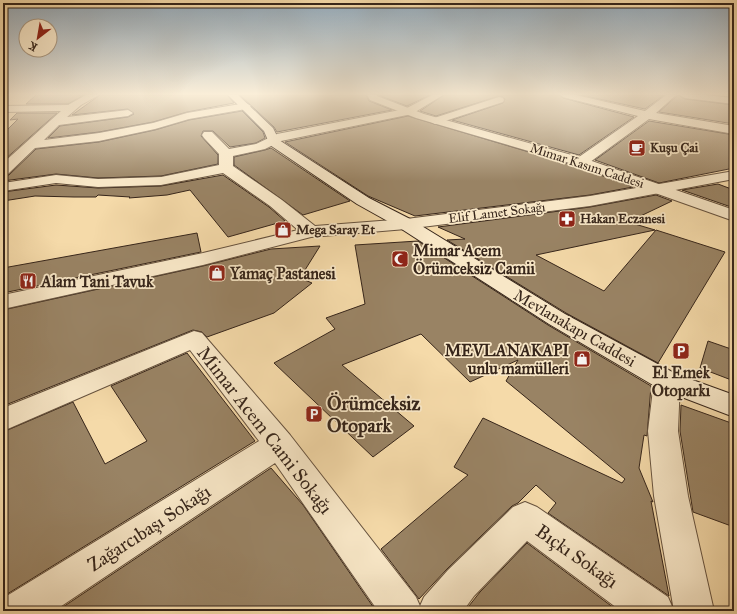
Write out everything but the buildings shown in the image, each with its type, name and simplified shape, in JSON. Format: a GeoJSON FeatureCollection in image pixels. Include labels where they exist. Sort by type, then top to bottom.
{"type":"FeatureCollection","features":[{"type":"Feature","properties":{"kind":"street"},"geometry":{"type":"LineString","coordinates":[[3,171],[54,124]]}},
{"type":"Feature","properties":{"kind":"street"},"geometry":{"type":"LineString","coordinates":[[31,145],[99,137],[163,124]]}},
{"type":"Feature","properties":{"kind":"street","name":"Mevlanakapı Caddesi"},"geometry":{"type":"LineString","coordinates":[[263,124],[269,130],[274,142],[363,200],[406,224],[557,319],[666,381],[734,406]]}},
{"type":"Feature","properties":{"kind":"street"},"geometry":{"type":"LineString","coordinates":[[3,187],[56,179],[98,183],[161,181],[226,160],[249,149],[274,142],[277,138],[349,124]]}},
{"type":"Feature","properties":{"kind":"street","name":"Mimar Kasım Caddesi"},"geometry":{"type":"LineString","coordinates":[[444,124],[581,162],[734,216]]}},
{"type":"Feature","properties":{"kind":"street"},"geometry":{"type":"LineString","coordinates":[[581,162],[635,124]]}},
{"type":"Feature","properties":{"kind":"street"},"geometry":{"type":"LineString","coordinates":[[697,124],[734,130]]}},
{"type":"Feature","properties":{"kind":"street"},"geometry":{"type":"LineString","coordinates":[[208,135],[226,160],[311,232]]}},
{"type":"Feature","properties":{"kind":"street","name":"Elif Lamet Sokağı"},"geometry":{"type":"LineString","coordinates":[[3,302],[203,259],[311,232],[406,224],[590,201],[734,175]]}},
{"type":"Feature","properties":{"kind":"street","name":"Mimar Acem Cami Sokağı"},"geometry":{"type":"LineString","coordinates":[[3,420],[194,339],[279,444],[402,611]]}},
{"type":"Feature","properties":{"kind":"street"},"geometry":{"type":"LineString","coordinates":[[666,381],[663,431],[671,496],[694,611]]}},
{"type":"Feature","properties":{"kind":"street","name":"Zağarcıbaşı Sokağı"},"geometry":{"type":"LineString","coordinates":[[19,611],[279,444]]}},
{"type":"Feature","properties":{"kind":"street","name":"Bıçkı Sokağı"},"geometry":{"type":"LineString","coordinates":[[438,611],[462,583],[524,519],[654,611]]}},
{"type":"Feature","properties":{"kind":"place","name":"Kuşu Çai"},"geometry":{"type":"Point","coordinates":[637,148]}},
{"type":"Feature","properties":{"kind":"place","name":"Hakan Eczanesi"},"geometry":{"type":"Point","coordinates":[567,219]}},
{"type":"Feature","properties":{"kind":"place","name":"Mega Saray Et"},"geometry":{"type":"Point","coordinates":[283,230]}},
{"type":"Feature","properties":{"kind":"place","name":"Mimar Acem Örümceksiz Camii"},"geometry":{"type":"Point","coordinates":[400,259]}},
{"type":"Feature","properties":{"kind":"place","name":"Yamaç Pastanesi"},"geometry":{"type":"Point","coordinates":[217,273]}},
{"type":"Feature","properties":{"kind":"place","name":"Alam Tani Tavuk"},"geometry":{"type":"Point","coordinates":[28,281]}},
{"type":"Feature","properties":{"kind":"place","name":"El Emek Otoparkı"},"geometry":{"type":"Point","coordinates":[681,351]}},
{"type":"Feature","properties":{"kind":"place","name":"MEVLANAKAPI unlu mamülleri"},"geometry":{"type":"Point","coordinates":[582,359]}},
{"type":"Feature","properties":{"kind":"place","name":"Örümceksiz Otopark"},"geometry":{"type":"Point","coordinates":[314,414]}}]}
